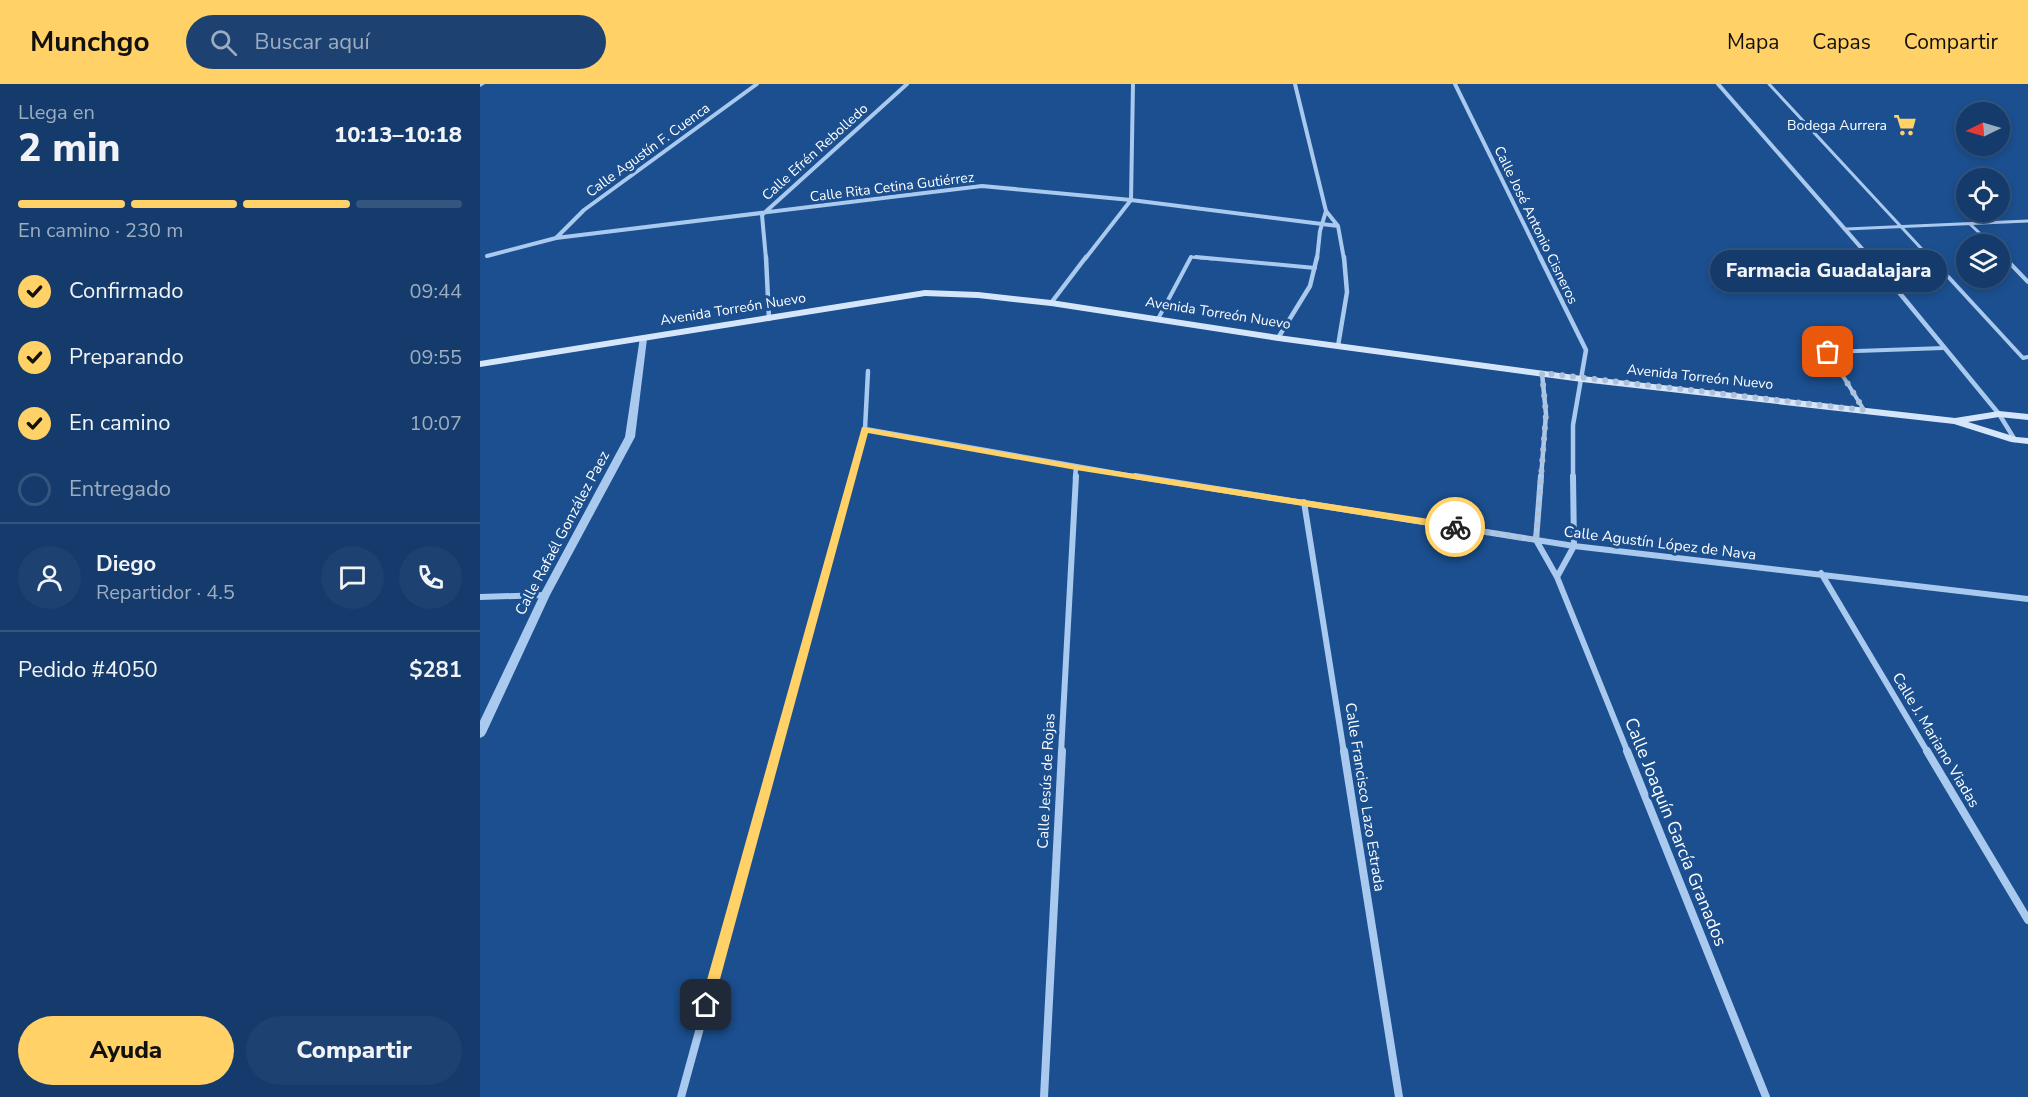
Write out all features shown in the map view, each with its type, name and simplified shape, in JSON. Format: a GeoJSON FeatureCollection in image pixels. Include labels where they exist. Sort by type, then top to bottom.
{"type":"FeatureCollection","features":[{"type":"Feature","properties":{"kind":"main road","name":"Avenida Torreón Nuevo"},"geometry":{"type":"LineString","coordinates":[[480,364],[925,293],[978,295],[1051,303],[1278,338],[1582,379],[1955,421],[2015,440],[2028,441]]}},
{"type":"Feature","properties":{"kind":"main road","name":"Avenida Torreón Nuevo"},"geometry":{"type":"LineString","coordinates":[[1955,421],[1999,414],[2028,417]]}},
{"type":"Feature","properties":{"kind":"street","name":"Calle Agustín F. Cuenca"},"geometry":{"type":"LineString","coordinates":[[556,238],[584,210],[757,84]]}},
{"type":"Feature","properties":{"kind":"street","name":"Calle Efrén Rebolledo"},"geometry":{"type":"LineString","coordinates":[[769,319],[768,276],[762,215],[907,84]]}},
{"type":"Feature","properties":{"kind":"street"},"geometry":{"type":"LineString","coordinates":[[1051,303],[1131,200],[1133,84]]}},
{"type":"Feature","properties":{"kind":"street"},"geometry":{"type":"LineString","coordinates":[[1296,84],[1326,211],[1338,226],[1347,292],[1338,346]]}},
{"type":"Feature","properties":{"kind":"street","name":"Calle José Antonio Cisneros"},"geometry":{"type":"LineString","coordinates":[[1455,84],[1586,350],[1582,379]]}},
{"type":"Feature","properties":{"kind":"street"},"geometry":{"type":"LineString","coordinates":[[1718,84],[1846,229],[1999,414],[2015,440]]}},
{"type":"Feature","properties":{"kind":"street","name":"Calle Rita Cetina Gutiérrez"},"geometry":{"type":"LineString","coordinates":[[487,256],[556,238],[762,215],[982,186],[1131,200],[1338,226]]}},
{"type":"Feature","properties":{"kind":"street"},"geometry":{"type":"LineString","coordinates":[[1278,338],[1309,286],[1316,268],[1319,224],[1326,211]]}},
{"type":"Feature","properties":{"kind":"street","name":"Calle Rafaél González Paez"},"geometry":{"type":"LineString","coordinates":[[480,733],[544,595],[630,437],[643,339]]}},
{"type":"Feature","properties":{"kind":"street"},"geometry":{"type":"LineString","coordinates":[[681,1097],[865,429],[868,371]]}},
{"type":"Feature","properties":{"kind":"street"},"geometry":{"type":"LineString","coordinates":[[1536,540],[1546,414],[1542,373]]}},
{"type":"Feature","properties":{"kind":"street"},"geometry":{"type":"LineString","coordinates":[[1557,577],[1574,546],[1573,424],[1582,379]]}},
{"type":"Feature","properties":{"kind":"street","name":"Calle Agustín López de Nava"},"geometry":{"type":"LineString","coordinates":[[865,429],[1076,467],[1574,546],[1821,573],[2028,599]]}},
{"type":"Feature","properties":{"kind":"street","name":"Calle Jesús de Rojas"},"geometry":{"type":"LineString","coordinates":[[1044,1097],[1076,467]]}},
{"type":"Feature","properties":{"kind":"street","name":"Calle Francisco Lazo Estrada"},"geometry":{"type":"LineString","coordinates":[[1304,502],[1400,1097]]}},
{"type":"Feature","properties":{"kind":"street","name":"Calle Joaquín García Granados"},"geometry":{"type":"LineString","coordinates":[[1536,540],[1557,577],[1766,1097]]}},
{"type":"Feature","properties":{"kind":"street","name":"Calle J. Mariano Viadas"},"geometry":{"type":"LineString","coordinates":[[1821,573],[2028,920]]}},
{"type":"Feature","properties":{"kind":"street"},"geometry":{"type":"LineString","coordinates":[[480,597],[544,595]]}},
{"type":"Feature","properties":{"kind":"lane"},"geometry":{"type":"LineString","coordinates":[[1769,84],[2023,358],[2028,357]]}},
{"type":"Feature","properties":{"kind":"lane"},"geometry":{"type":"LineString","coordinates":[[1846,229],[2028,221]]}},
{"type":"Feature","properties":{"kind":"lane"},"geometry":{"type":"LineString","coordinates":[[1970,224],[1980,234]]}},
{"type":"Feature","properties":{"kind":"lane"},"geometry":{"type":"LineString","coordinates":[[1158,319],[1191,257],[1316,268]]}},
{"type":"Feature","properties":{"kind":"lane"},"geometry":{"type":"LineString","coordinates":[[2010,263],[2028,282]]}},
{"type":"Feature","properties":{"kind":"lane"},"geometry":{"type":"LineString","coordinates":[[1864,410],[1828,352],[1944,348]]}},
{"type":"Feature","properties":{"kind":"way so far"},"geometry":{"type":"LineString","coordinates":[[1455,527],[1536,540],[1546,414],[1542,373],[1864,410],[1828,352]]}},
{"type":"Feature","properties":{"kind":"place","name":"Bodega Aurrera"},"geometry":{"type":"Point","coordinates":[1905,125]}},
{"type":"Feature","properties":{"kind":"place","name":"Farmacia Guadalajara"},"geometry":{"type":"Point","coordinates":[1828,352]}},
{"type":"Feature","properties":{"kind":"route"},"geometry":{"type":"LineString","coordinates":[[706,1005],[865,429],[1076,467],[1455,527]]}}]}
